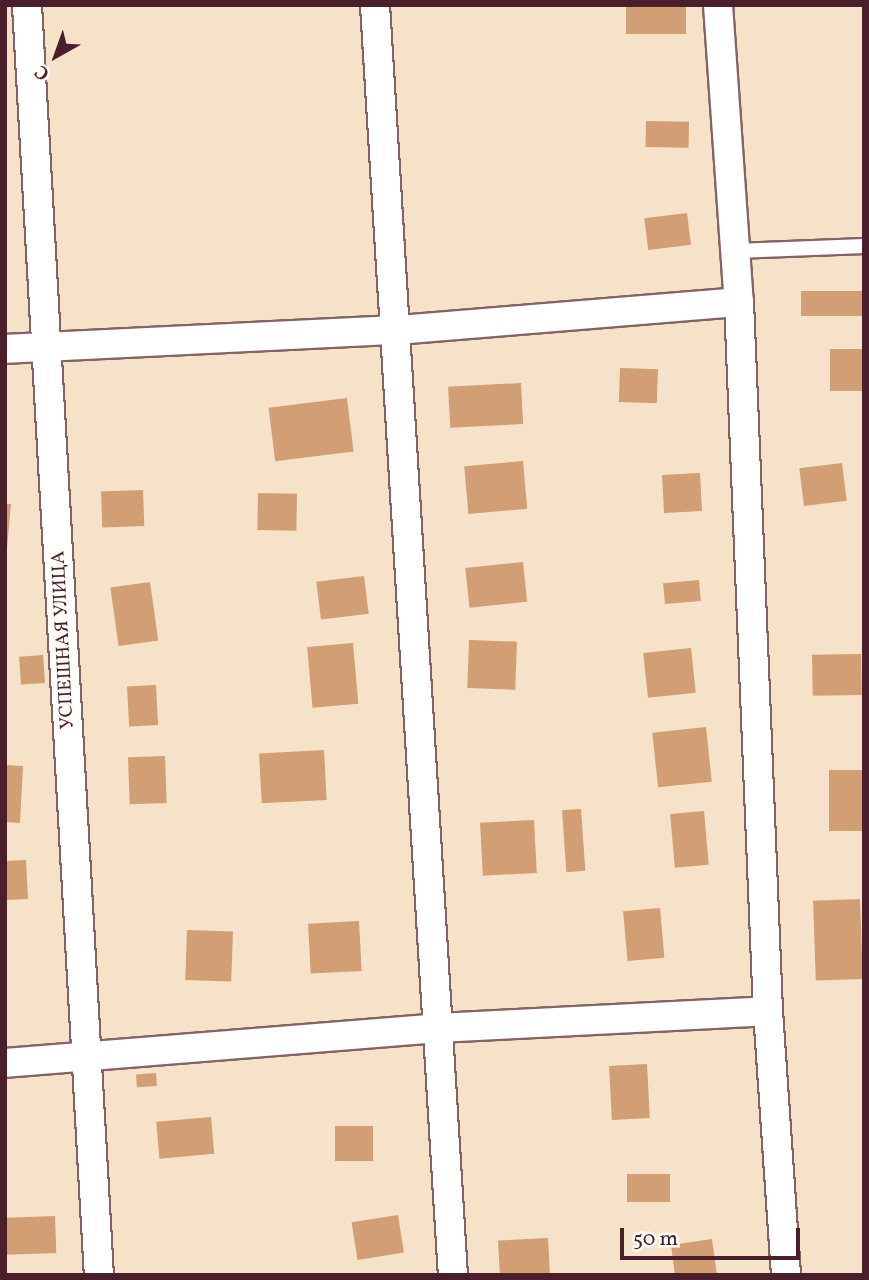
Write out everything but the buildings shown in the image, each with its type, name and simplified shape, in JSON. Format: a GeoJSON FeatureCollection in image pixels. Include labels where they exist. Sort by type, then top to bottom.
{"type":"FeatureCollection","features":[{"type":"Feature","properties":{"kind":"street","name":"УСПЕШНАЯ УЛИЦА"},"geometry":{"type":"LineString","coordinates":[[27,5],[49,347],[85,1058],[99,1275]]}},
{"type":"Feature","properties":{"kind":"street"},"geometry":{"type":"LineString","coordinates":[[375,5],[398,330],[453,1275]]}},
{"type":"Feature","properties":{"kind":"street"},"geometry":{"type":"LineString","coordinates":[[718,5],[739,302],[768,1011],[786,1275]]}},
{"type":"Feature","properties":{"kind":"street"},"geometry":{"type":"LineString","coordinates":[[5,349],[398,330],[739,302]]}},
{"type":"Feature","properties":{"kind":"street"},"geometry":{"type":"LineString","coordinates":[[5,1063],[437,1028],[768,1011]]}},
{"type":"Feature","properties":{"kind":"lane"},"geometry":{"type":"LineString","coordinates":[[736,251],[864,246]]}}]}
